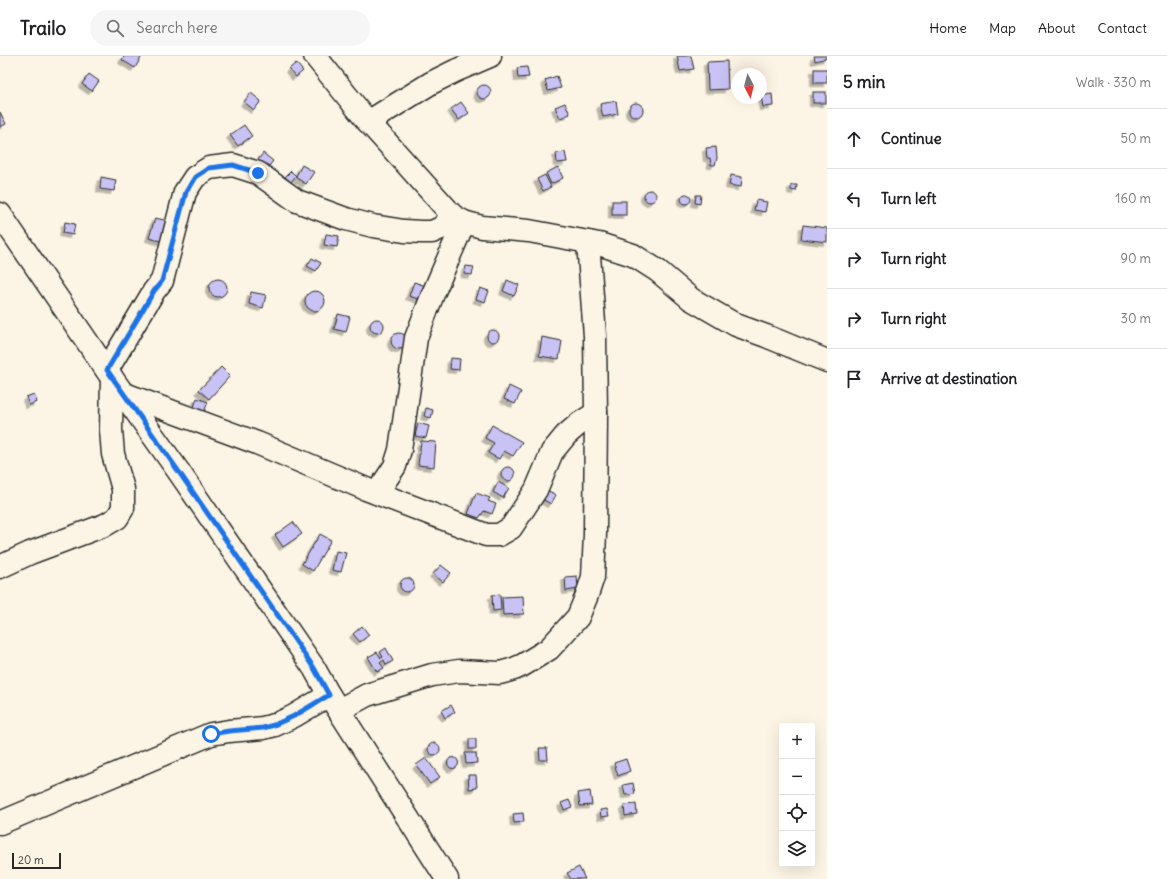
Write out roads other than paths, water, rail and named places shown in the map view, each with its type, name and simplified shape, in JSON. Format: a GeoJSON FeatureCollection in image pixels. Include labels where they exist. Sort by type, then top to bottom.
{"type":"FeatureCollection","features":[{"type":"Feature","properties":{"kind":"street"},"geometry":{"type":"LineString","coordinates":[[315,56],[368,122],[458,219],[482,226],[529,231],[599,244],[633,255],[658,270],[691,298],[736,325],[827,362]]}},
{"type":"Feature","properties":{"kind":"street"},"geometry":{"type":"LineString","coordinates":[[368,122],[431,83],[456,70],[490,56]]}},
{"type":"Feature","properties":{"kind":"street"},"geometry":{"type":"LineString","coordinates":[[0,566],[105,525],[117,518],[123,508],[123,489],[114,454],[111,430],[113,380],[154,291],[162,281],[186,192],[195,177],[209,168],[233,165],[258,173],[297,201],[346,219],[373,226],[404,231],[432,232],[458,219]]}},
{"type":"Feature","properties":{"kind":"street"},"geometry":{"type":"LineString","coordinates":[[0,214],[113,380],[179,472],[314,668],[334,702],[448,879]]}},
{"type":"Feature","properties":{"kind":"street"},"geometry":{"type":"LineString","coordinates":[[377,493],[395,466],[400,450],[416,338],[458,219]]}},
{"type":"Feature","properties":{"kind":"street"},"geometry":{"type":"LineString","coordinates":[[0,823],[211,734],[263,728],[334,702],[367,695],[432,675],[459,671],[500,672],[514,669],[549,649],[578,617],[593,577],[595,534],[595,336],[588,242]]}},
{"type":"Feature","properties":{"kind":"street"},"geometry":{"type":"LineString","coordinates":[[113,380],[257,443],[377,493],[486,535],[499,535],[511,528],[536,490],[552,452],[566,435],[580,423],[596,413]]}}]}
